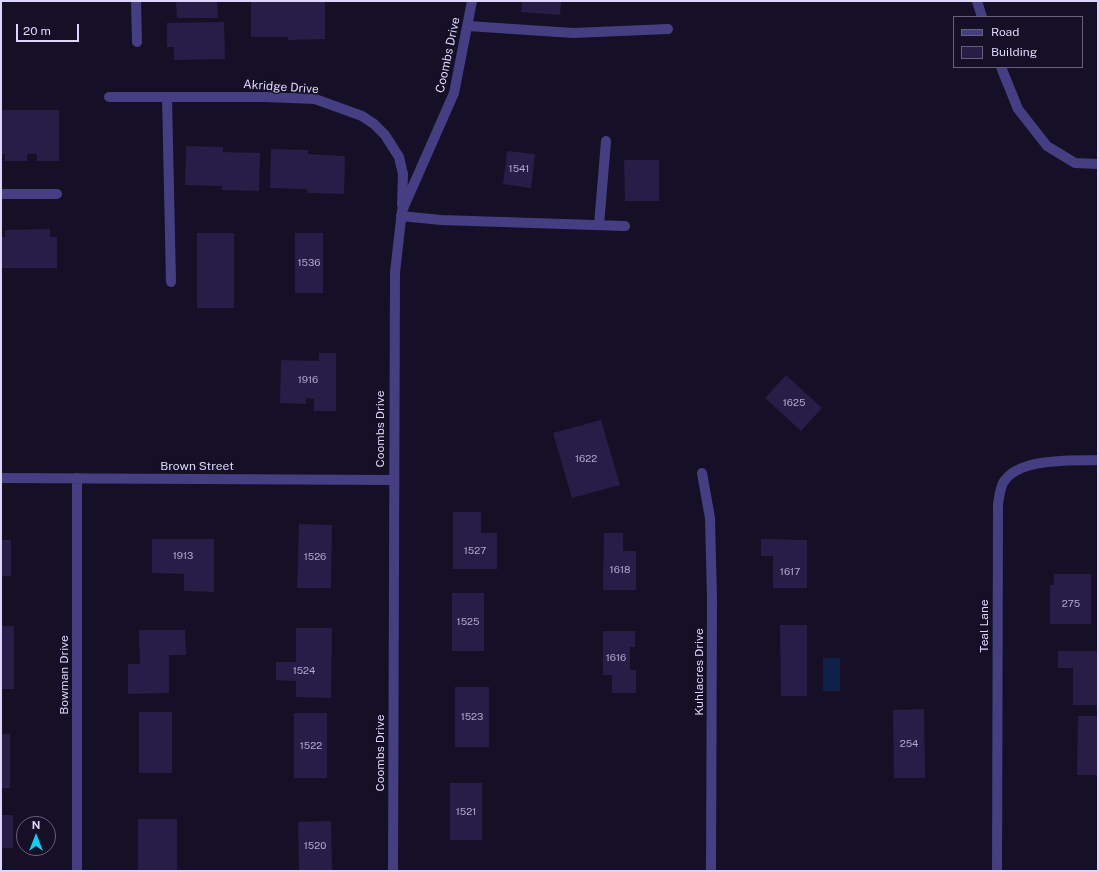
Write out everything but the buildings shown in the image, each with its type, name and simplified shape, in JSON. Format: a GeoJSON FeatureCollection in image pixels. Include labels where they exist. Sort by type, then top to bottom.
{"type":"FeatureCollection","features":[{"type":"Feature","properties":{"kind":"street"},"geometry":{"type":"LineString","coordinates":[[136,1],[137,42]]}},
{"type":"Feature","properties":{"kind":"street","name":"Coombs Drive"},"geometry":{"type":"LineString","coordinates":[[393,871],[393,480],[395,272],[401,213],[454,93],[472,1]]}},
{"type":"Feature","properties":{"kind":"street"},"geometry":{"type":"LineString","coordinates":[[977,1],[982,16]]}},
{"type":"Feature","properties":{"kind":"street"},"geometry":{"type":"LineString","coordinates":[[468,26],[573,33],[668,29]]}},
{"type":"Feature","properties":{"kind":"street"},"geometry":{"type":"LineString","coordinates":[[1001,68],[1018,109],[1047,146],[1075,163],[1098,164]]}},
{"type":"Feature","properties":{"kind":"street","name":"Akridge Drive"},"geometry":{"type":"LineString","coordinates":[[109,97],[264,97],[315,99],[362,116],[374,124],[385,135],[399,157],[403,174],[401,213]]}},
{"type":"Feature","properties":{"kind":"street"},"geometry":{"type":"LineString","coordinates":[[167,97],[171,282]]}},
{"type":"Feature","properties":{"kind":"street"},"geometry":{"type":"LineString","coordinates":[[599,225],[606,141]]}},
{"type":"Feature","properties":{"kind":"street"},"geometry":{"type":"LineString","coordinates":[[1,194],[57,194]]}},
{"type":"Feature","properties":{"kind":"street"},"geometry":{"type":"LineString","coordinates":[[401,213],[441,220],[625,226]]}},
{"type":"Feature","properties":{"kind":"street","name":"Teal Lane"},"geometry":{"type":"LineString","coordinates":[[997,871],[998,504],[1003,483],[1020,468],[1038,463],[1098,460]]}},
{"type":"Feature","properties":{"kind":"street","name":"Kuhlacres Drive"},"geometry":{"type":"LineString","coordinates":[[702,474],[710,518],[712,599],[711,871]]}},
{"type":"Feature","properties":{"kind":"street","name":"Brown Street"},"geometry":{"type":"LineString","coordinates":[[1,478],[393,480]]}},
{"type":"Feature","properties":{"kind":"street","name":"Bowman Drive"},"geometry":{"type":"LineString","coordinates":[[77,478],[77,871]]}},
{"type":"Feature","properties":{"kind":"water"},"geometry":{"type":"Polygon","coordinates":[[[823,658],[840,658],[840,691],[823,691],[823,658]]]}}]}
